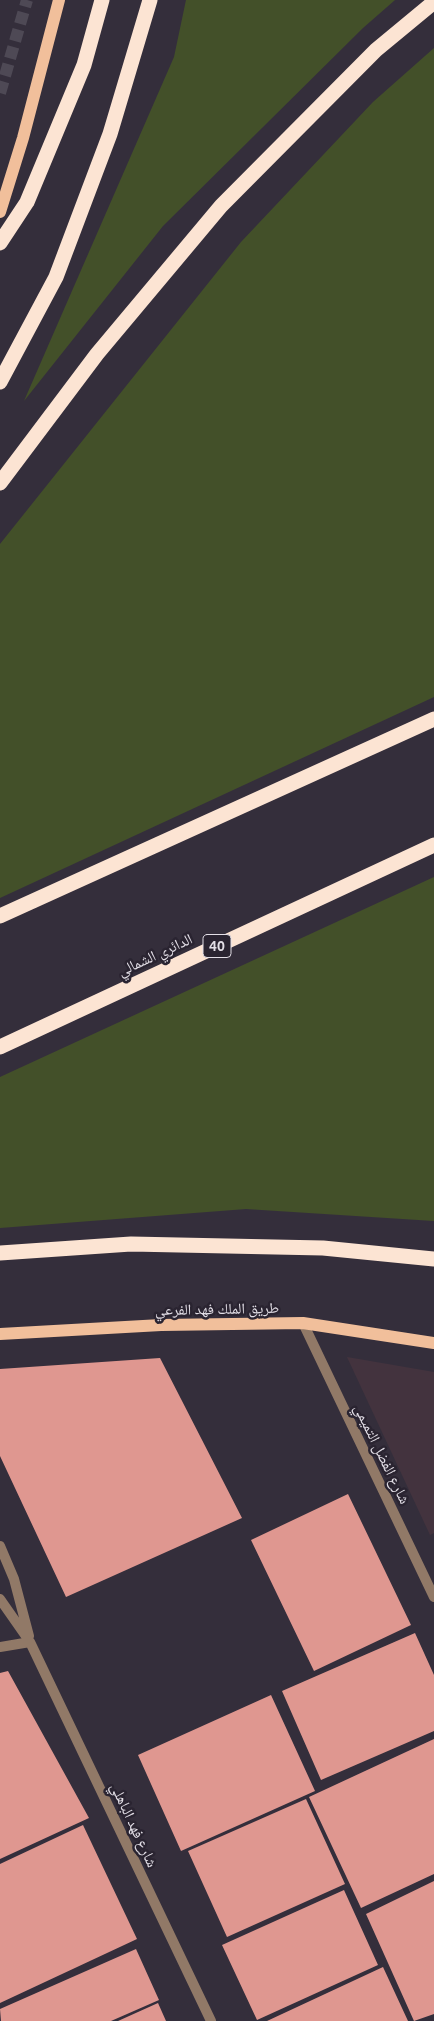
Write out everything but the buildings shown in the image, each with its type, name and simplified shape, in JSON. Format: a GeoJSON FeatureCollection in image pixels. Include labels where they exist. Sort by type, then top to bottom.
{"type":"FeatureCollection","features":[{"type":"Feature","properties":{"kind":"highway"},"geometry":{"type":"LineString","coordinates":[[0,243],[27,202],[84,65],[102,0]]}},
{"type":"Feature","properties":{"kind":"highway"},"geometry":{"type":"LineString","coordinates":[[0,382],[56,277],[110,134],[150,0]]}},
{"type":"Feature","properties":{"kind":"highway"},"geometry":{"type":"LineString","coordinates":[[0,482],[97,354],[221,206],[376,50],[434,2]]}},
{"type":"Feature","properties":{"kind":"highway"},"geometry":{"type":"LineString","coordinates":[[0,916],[434,719]]}},
{"type":"Feature","properties":{"kind":"highway","name":"الدائري الشمالي"},"geometry":{"type":"LineString","coordinates":[[0,1047],[434,845]]}},
{"type":"Feature","properties":{"kind":"highway"},"geometry":{"type":"LineString","coordinates":[[0,1253],[140,1245],[323,1248],[434,1259]]}},
{"type":"Feature","properties":{"kind":"main road"},"geometry":{"type":"LineString","coordinates":[[0,212],[23,138],[59,0]]}},
{"type":"Feature","properties":{"kind":"main road","name":"طريق الملك فهد الفرعي"},"geometry":{"type":"LineString","coordinates":[[0,1334],[161,1325],[303,1324],[434,1343]]}},
{"type":"Feature","properties":{"kind":"street","name":"شارع الفضل التميمي"},"geometry":{"type":"LineString","coordinates":[[303,1324],[434,1597]]}},
{"type":"Feature","properties":{"kind":"street","name":"شارع فهد الباهلي"},"geometry":{"type":"LineString","coordinates":[[0,1546],[14,1579],[30,1642]]}},
{"type":"Feature","properties":{"kind":"street","name":"شارع فهد الباهلي"},"geometry":{"type":"LineString","coordinates":[[0,1599],[30,1642],[211,2021]]}},
{"type":"Feature","properties":{"kind":"street"},"geometry":{"type":"LineString","coordinates":[[0,1647],[30,1642]]}},
{"type":"Feature","properties":{"kind":"shaded area"},"geometry":{"type":"Polygon","coordinates":[[[347,1357],[434,1372],[434,1533],[430,1535],[347,1357]]]}},
{"type":"Feature","properties":{"kind":"green space"},"geometry":{"type":"Polygon","coordinates":[[[186,0],[395,0],[363,28],[163,226],[24,401],[174,57],[186,0]]]}},
{"type":"Feature","properties":{"kind":"green space"},"geometry":{"type":"Polygon","coordinates":[[[434,48],[434,697],[0,898],[0,544],[241,242],[373,102],[434,48]]]}},
{"type":"Feature","properties":{"kind":"green space"},"geometry":{"type":"Polygon","coordinates":[[[434,877],[434,1221],[246,1209],[0,1228],[0,1077],[434,877]]]}},
{"type":"Feature","properties":{"kind":"tunnel"},"geometry":{"type":"LineString","coordinates":[[0,93],[27,0]]}}]}
